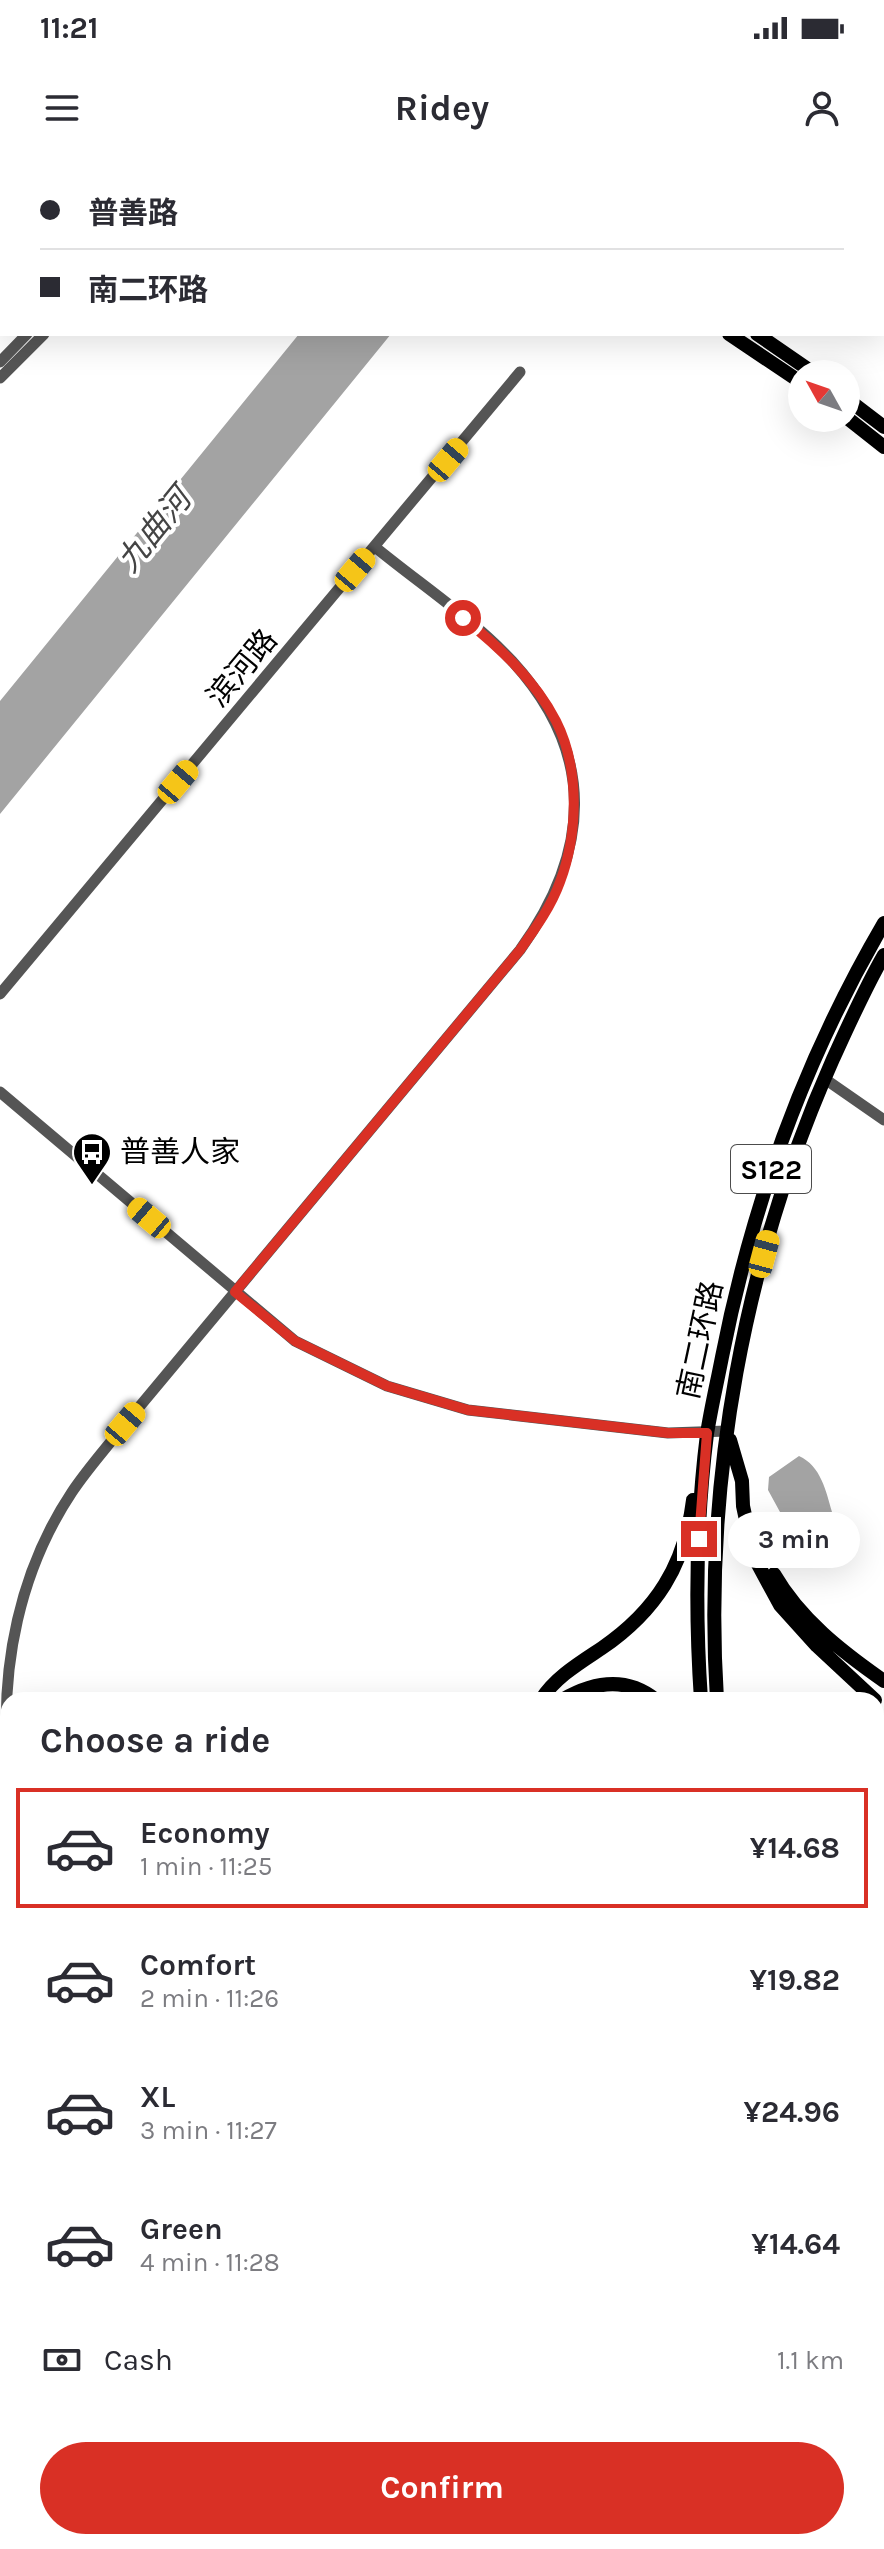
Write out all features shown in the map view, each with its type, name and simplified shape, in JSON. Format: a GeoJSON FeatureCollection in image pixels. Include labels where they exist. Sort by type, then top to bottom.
{"type":"FeatureCollection","features":[{"type":"Feature","properties":{"kind":"main road"},"geometry":{"type":"LineString","coordinates":[[732,336],[788,374]]}},
{"type":"Feature","properties":{"kind":"main road"},"geometry":{"type":"LineString","coordinates":[[760,336],[795,360]]}},
{"type":"Feature","properties":{"kind":"main road"},"geometry":{"type":"LineString","coordinates":[[860,409],[884,427]]}},
{"type":"Feature","properties":{"kind":"main road"},"geometry":{"type":"LineString","coordinates":[[860,428],[884,447]]}},
{"type":"Feature","properties":{"kind":"main road","name":"南二环路"},"geometry":{"type":"LineString","coordinates":[[700,1692],[697,1643],[699,1539],[707,1433],[742,1268],[777,1150],[823,1039],[884,923]]}},
{"type":"Feature","properties":{"kind":"main road","name":"南二环路"},"geometry":{"type":"LineString","coordinates":[[717,1692],[715,1535],[727,1431],[745,1331],[775,1212],[808,1115],[884,955]]}},
{"type":"Feature","properties":{"kind":"main road"},"geometry":{"type":"LineString","coordinates":[[727,1431],[742,1481],[754,1557],[780,1605],[820,1640],[867,1692]]}},
{"type":"Feature","properties":{"kind":"main road"},"geometry":{"type":"LineString","coordinates":[[546,1692],[578,1664],[620,1636],[661,1594],[680,1556],[691,1518],[696,1478],[707,1433]]}},
{"type":"Feature","properties":{"kind":"main road"},"geometry":{"type":"LineString","coordinates":[[820,1640],[882,1680]]}},
{"type":"Feature","properties":{"kind":"main road"},"geometry":{"type":"LineString","coordinates":[[577,1692],[608,1683],[631,1685],[643,1692]]}},
{"type":"Feature","properties":{"kind":"street"},"geometry":{"type":"LineString","coordinates":[[0,362],[25,336]]}},
{"type":"Feature","properties":{"kind":"street"},"geometry":{"type":"LineString","coordinates":[[0,378],[42,336]]}},
{"type":"Feature","properties":{"kind":"street","name":"滨河路"},"geometry":{"type":"LineString","coordinates":[[0,994],[520,372]]}},
{"type":"Feature","properties":{"kind":"street"},"geometry":{"type":"LineString","coordinates":[[3,1692],[18,1610],[35,1558],[74,1490],[520,950],[543,918],[560,882],[570,846],[575,800],[558,723],[538,692],[510,660],[375,547]]}},
{"type":"Feature","properties":{"kind":"street"},"geometry":{"type":"LineString","coordinates":[[825,1079],[884,1120]]}},
{"type":"Feature","properties":{"kind":"street"},"geometry":{"type":"LineString","coordinates":[[0,1092],[295,1341],[387,1386],[468,1410],[668,1433],[727,1431]]}},
{"type":"Feature","properties":{"kind":"water","name":"九曲河"},"geometry":{"type":"Polygon","coordinates":[[[297,336],[389,336],[0,814],[0,701],[297,336]]]}},
{"type":"Feature","properties":{"kind":"water"},"geometry":{"type":"Polygon","coordinates":[[[799,1456],[818,1473],[832,1512],[810,1522],[780,1512],[768,1490],[769,1477],[799,1456]]]}},
{"type":"Feature","properties":{"kind":"place","name":"普善人家"},"geometry":{"type":"Point","coordinates":[92,1186]}},
{"type":"Feature","properties":{"kind":"route"},"geometry":{"type":"LineString","coordinates":[[463,618],[510,660],[538,692],[558,723],[575,800],[570,846],[560,882],[543,918],[520,950],[235,1292],[295,1341],[387,1386],[468,1410],[668,1433],[707,1433],[699,1539]]}}]}
